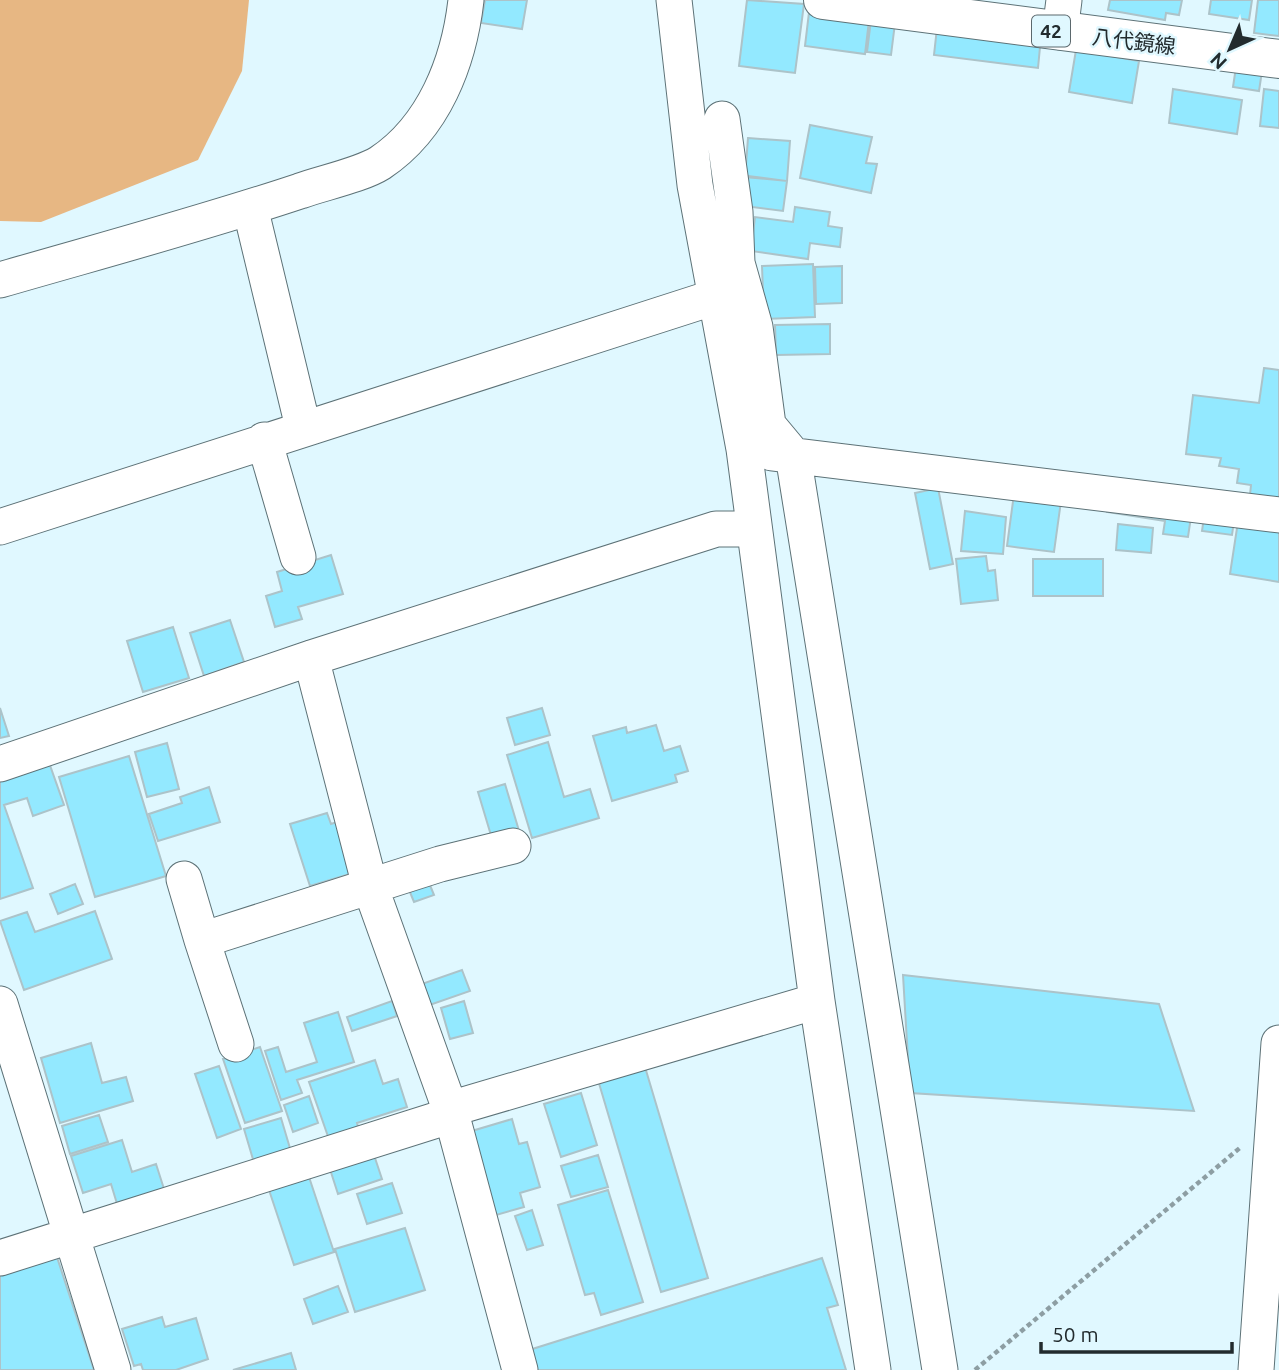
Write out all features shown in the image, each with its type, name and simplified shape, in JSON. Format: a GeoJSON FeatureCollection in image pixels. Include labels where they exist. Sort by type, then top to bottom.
{"type":"FeatureCollection","features":[{"type":"Feature","properties":{"kind":"main road","name":"八代鏡線"},"geometry":{"type":"LineString","coordinates":[[822,0],[1062,16],[1279,59]]}},
{"type":"Feature","properties":{"kind":"street"},"geometry":{"type":"LineString","coordinates":[[0,280],[250,207],[379,164],[409,136],[436,104],[461,38],[466,0]]}},
{"type":"Feature","properties":{"kind":"street"},"geometry":{"type":"LineString","coordinates":[[674,0],[695,185],[718,214],[737,263],[744,449],[752,529],[817,1000],[873,1370]]}},
{"type":"Feature","properties":{"kind":"street"},"geometry":{"type":"LineString","coordinates":[[722,119],[715,296],[739,328],[768,425],[793,455],[940,1370]]}},
{"type":"Feature","properties":{"kind":"street"},"geometry":{"type":"LineString","coordinates":[[250,207],[303,427]]}},
{"type":"Feature","properties":{"kind":"street"},"geometry":{"type":"LineString","coordinates":[[0,527],[715,296]]}},
{"type":"Feature","properties":{"kind":"street"},"geometry":{"type":"LineString","coordinates":[[264,440],[299,557]]}},
{"type":"Feature","properties":{"kind":"street"},"geometry":{"type":"LineString","coordinates":[[744,449],[1279,515]]}},
{"type":"Feature","properties":{"kind":"street"},"geometry":{"type":"LineString","coordinates":[[0,764],[311,658],[716,529],[752,529]]}},
{"type":"Feature","properties":{"kind":"street"},"geometry":{"type":"LineString","coordinates":[[311,658],[370,886],[450,1109],[520,1370]]}},
{"type":"Feature","properties":{"kind":"street"},"geometry":{"type":"LineString","coordinates":[[202,940],[440,864],[513,846]]}},
{"type":"Feature","properties":{"kind":"street"},"geometry":{"type":"LineString","coordinates":[[184,879],[236,1044]]}},
{"type":"Feature","properties":{"kind":"street"},"geometry":{"type":"LineString","coordinates":[[450,1109],[817,1000]]}},
{"type":"Feature","properties":{"kind":"street"},"geometry":{"type":"LineString","coordinates":[[0,1004],[113,1370]]}},
{"type":"Feature","properties":{"kind":"street"},"geometry":{"type":"LineString","coordinates":[[1256,1370],[1271,1122],[1279,1043]]}},
{"type":"Feature","properties":{"kind":"street"},"geometry":{"type":"LineString","coordinates":[[0,1258],[449,1116],[450,1109]]}},
{"type":"Feature","properties":{"kind":"path"},"geometry":{"type":"LineString","coordinates":[[975,1370],[1271,1122]]}},
{"type":"Feature","properties":{"kind":"shaded area"},"geometry":{"type":"Polygon","coordinates":[[[0,0],[249,0],[242,71],[198,160],[41,222],[0,221],[0,0]]]}},
{"type":"Feature","properties":{"kind":"building"},"geometry":{"type":"Polygon","coordinates":[[[485,0],[527,0],[522,29],[481,23],[485,0]]]}},
{"type":"Feature","properties":{"kind":"building"},"geometry":{"type":"Polygon","coordinates":[[[747,0],[804,4],[795,73],[739,66],[747,0]]]}},
{"type":"Feature","properties":{"kind":"building"},"geometry":{"type":"Polygon","coordinates":[[[1110,0],[1182,0],[1179,15],[1166,13],[1165,20],[1108,10],[1110,0]]]}},
{"type":"Feature","properties":{"kind":"building"},"geometry":{"type":"Polygon","coordinates":[[[1211,0],[1252,0],[1249,20],[1209,14],[1211,0]]]}},
{"type":"Feature","properties":{"kind":"building"},"geometry":{"type":"Polygon","coordinates":[[[1258,0],[1279,0],[1279,36],[1254,33],[1258,0]]]}},
{"type":"Feature","properties":{"kind":"building"},"geometry":{"type":"Polygon","coordinates":[[[810,4],[870,12],[865,54],[805,46],[810,4]]]}},
{"type":"Feature","properties":{"kind":"building"},"geometry":{"type":"Polygon","coordinates":[[[871,20],[895,23],[891,55],[867,52],[871,20]]]}},
{"type":"Feature","properties":{"kind":"building"},"geometry":{"type":"Polygon","coordinates":[[[937,28],[1040,47],[1038,68],[934,55],[937,28]]]}},
{"type":"Feature","properties":{"kind":"building"},"geometry":{"type":"Polygon","coordinates":[[[1076,50],[1139,61],[1132,103],[1069,92],[1076,50]]]}},
{"type":"Feature","properties":{"kind":"building"},"geometry":{"type":"Polygon","coordinates":[[[1236,67],[1262,71],[1259,91],[1233,87],[1236,67]]]}},
{"type":"Feature","properties":{"kind":"building"},"geometry":{"type":"Polygon","coordinates":[[[1173,89],[1242,100],[1237,134],[1169,123],[1173,89]]]}},
{"type":"Feature","properties":{"kind":"building"},"geometry":{"type":"Polygon","coordinates":[[[1264,89],[1279,91],[1279,128],[1260,126],[1264,89]]]}},
{"type":"Feature","properties":{"kind":"building"},"geometry":{"type":"Polygon","coordinates":[[[810,125],[872,137],[866,163],[877,164],[871,193],[800,178],[810,125]]]}},
{"type":"Feature","properties":{"kind":"building"},"geometry":{"type":"Polygon","coordinates":[[[748,138],[790,141],[787,181],[745,177],[748,138]]]}},
{"type":"Feature","properties":{"kind":"building"},"geometry":{"type":"Polygon","coordinates":[[[748,176],[787,181],[783,211],[744,206],[748,176]]]}},
{"type":"Feature","properties":{"kind":"building"},"geometry":{"type":"Polygon","coordinates":[[[795,207],[830,212],[828,226],[842,228],[840,247],[810,243],[808,259],[751,251],[755,217],[793,222],[795,207]]]}},
{"type":"Feature","properties":{"kind":"building"},"geometry":{"type":"Polygon","coordinates":[[[813,264],[815,317],[764,319],[762,266],[813,264]]]}},
{"type":"Feature","properties":{"kind":"building"},"geometry":{"type":"Polygon","coordinates":[[[842,266],[842,303],[816,304],[815,267],[842,266]]]}},
{"type":"Feature","properties":{"kind":"building"},"geometry":{"type":"Polygon","coordinates":[[[830,324],[830,354],[776,355],[775,325],[830,324]]]}},
{"type":"Feature","properties":{"kind":"building"},"geometry":{"type":"Polygon","coordinates":[[[1264,368],[1279,370],[1279,499],[1250,495],[1251,485],[1237,483],[1239,469],[1219,466],[1221,458],[1186,454],[1193,395],[1259,403],[1264,368]]]}},
{"type":"Feature","properties":{"kind":"building"},"geometry":{"type":"Polygon","coordinates":[[[938,488],[953,564],[930,569],[915,493],[938,488]]]}},
{"type":"Feature","properties":{"kind":"building"},"geometry":{"type":"Polygon","coordinates":[[[1014,494],[1061,501],[1054,552],[1007,546],[1014,494]]]}},
{"type":"Feature","properties":{"kind":"building"},"geometry":{"type":"Polygon","coordinates":[[[1109,498],[1192,510],[1188,537],[1163,534],[1165,521],[1107,512],[1109,498]]]}},
{"type":"Feature","properties":{"kind":"building"},"geometry":{"type":"Polygon","coordinates":[[[965,511],[1006,517],[1003,554],[961,551],[965,511]]]}},
{"type":"Feature","properties":{"kind":"building"},"geometry":{"type":"Polygon","coordinates":[[[1239,515],[1279,522],[1279,582],[1230,574],[1239,515]]]}},
{"type":"Feature","properties":{"kind":"building"},"geometry":{"type":"Polygon","coordinates":[[[1204,517],[1234,521],[1232,535],[1202,531],[1204,517]]]}},
{"type":"Feature","properties":{"kind":"building"},"geometry":{"type":"Polygon","coordinates":[[[1118,524],[1153,528],[1151,553],[1116,550],[1118,524]]]}},
{"type":"Feature","properties":{"kind":"building"},"geometry":{"type":"Polygon","coordinates":[[[331,555],[343,594],[298,607],[302,619],[275,627],[266,596],[282,591],[277,572],[331,555]]]}},
{"type":"Feature","properties":{"kind":"building"},"geometry":{"type":"Polygon","coordinates":[[[986,556],[988,571],[995,570],[998,600],[961,604],[956,559],[986,556]]]}},
{"type":"Feature","properties":{"kind":"building"},"geometry":{"type":"Polygon","coordinates":[[[1033,559],[1103,559],[1103,596],[1033,596],[1033,559]]]}},
{"type":"Feature","properties":{"kind":"building"},"geometry":{"type":"Polygon","coordinates":[[[230,620],[244,662],[204,676],[190,633],[230,620]]]}},
{"type":"Feature","properties":{"kind":"building"},"geometry":{"type":"Polygon","coordinates":[[[173,627],[189,678],[143,692],[127,641],[173,627]]]}},
{"type":"Feature","properties":{"kind":"building"},"geometry":{"type":"Polygon","coordinates":[[[0,708],[9,736],[0,738],[0,708]]]}},
{"type":"Feature","properties":{"kind":"building"},"geometry":{"type":"Polygon","coordinates":[[[542,708],[550,735],[515,745],[507,718],[542,708]]]}},
{"type":"Feature","properties":{"kind":"building"},"geometry":{"type":"Polygon","coordinates":[[[656,725],[664,751],[680,746],[688,771],[675,775],[677,782],[612,801],[593,736],[626,727],[627,733],[656,725]]]}},
{"type":"Feature","properties":{"kind":"building"},"geometry":{"type":"Polygon","coordinates":[[[548,742],[564,797],[590,789],[599,818],[532,838],[507,755],[548,742]]]}},
{"type":"Feature","properties":{"kind":"building"},"geometry":{"type":"Polygon","coordinates":[[[167,743],[179,789],[147,797],[135,752],[167,743]]]}},
{"type":"Feature","properties":{"kind":"building"},"geometry":{"type":"Polygon","coordinates":[[[46,754],[64,805],[33,816],[27,798],[4,805],[33,888],[0,899],[0,769],[46,754]]]}},
{"type":"Feature","properties":{"kind":"building"},"geometry":{"type":"Polygon","coordinates":[[[129,756],[166,876],[95,897],[59,777],[129,756]]]}},
{"type":"Feature","properties":{"kind":"building"},"geometry":{"type":"Polygon","coordinates":[[[505,784],[520,834],[493,842],[478,792],[505,784]]]}},
{"type":"Feature","properties":{"kind":"building"},"geometry":{"type":"Polygon","coordinates":[[[209,787],[220,822],[158,841],[149,814],[182,803],[180,797],[209,787]]]}},
{"type":"Feature","properties":{"kind":"building"},"geometry":{"type":"Polygon","coordinates":[[[327,813],[331,824],[340,821],[353,860],[346,862],[350,874],[310,886],[290,824],[327,813]]]}},
{"type":"Feature","properties":{"kind":"building"},"geometry":{"type":"Polygon","coordinates":[[[425,873],[434,895],[414,902],[405,880],[425,873]]]}},
{"type":"Feature","properties":{"kind":"building"},"geometry":{"type":"Polygon","coordinates":[[[75,884],[83,904],[58,914],[50,894],[75,884]]]}},
{"type":"Feature","properties":{"kind":"building"},"geometry":{"type":"Polygon","coordinates":[[[95,911],[112,959],[24,990],[0,921],[27,912],[35,932],[95,911]]]}},
{"type":"Feature","properties":{"kind":"building"},"geometry":{"type":"Polygon","coordinates":[[[462,970],[470,991],[421,1008],[413,987],[462,970]]]}},
{"type":"Feature","properties":{"kind":"building"},"geometry":{"type":"Polygon","coordinates":[[[903,975],[1159,1004],[1194,1111],[910,1093],[903,975]]]}},
{"type":"Feature","properties":{"kind":"building"},"geometry":{"type":"Polygon","coordinates":[[[392,1001],[397,1016],[352,1031],[347,1017],[392,1001]]]}},
{"type":"Feature","properties":{"kind":"building"},"geometry":{"type":"Polygon","coordinates":[[[464,1001],[473,1033],[450,1039],[441,1008],[464,1001]]]}},
{"type":"Feature","properties":{"kind":"building"},"geometry":{"type":"Polygon","coordinates":[[[338,1012],[354,1062],[297,1080],[302,1093],[281,1100],[265,1051],[278,1047],[286,1072],[317,1062],[304,1023],[338,1012]]]}},
{"type":"Feature","properties":{"kind":"building"},"geometry":{"type":"Polygon","coordinates":[[[91,1043],[102,1083],[126,1077],[133,1101],[60,1123],[41,1058],[91,1043]]]}},
{"type":"Feature","properties":{"kind":"building"},"geometry":{"type":"Polygon","coordinates":[[[260,1047],[282,1111],[245,1123],[223,1059],[260,1047]]]}},
{"type":"Feature","properties":{"kind":"building"},"geometry":{"type":"Polygon","coordinates":[[[375,1060],[383,1084],[398,1079],[407,1107],[357,1123],[360,1135],[331,1145],[309,1082],[375,1060]]]}},
{"type":"Feature","properties":{"kind":"building"},"geometry":{"type":"Polygon","coordinates":[[[219,1066],[241,1129],[217,1138],[195,1074],[219,1066]]]}},
{"type":"Feature","properties":{"kind":"building"},"geometry":{"type":"Polygon","coordinates":[[[645,1067],[708,1278],[661,1292],[598,1080],[645,1067]]]}},
{"type":"Feature","properties":{"kind":"building"},"geometry":{"type":"Polygon","coordinates":[[[581,1093],[597,1145],[561,1157],[544,1104],[581,1093]]]}},
{"type":"Feature","properties":{"kind":"building"},"geometry":{"type":"Polygon","coordinates":[[[309,1096],[318,1123],[293,1132],[284,1105],[309,1096]]]}},
{"type":"Feature","properties":{"kind":"building"},"geometry":{"type":"Polygon","coordinates":[[[99,1115],[108,1142],[70,1154],[62,1126],[99,1115]]]}},
{"type":"Feature","properties":{"kind":"building"},"geometry":{"type":"Polygon","coordinates":[[[281,1118],[292,1155],[255,1166],[244,1129],[281,1118]]]}},
{"type":"Feature","properties":{"kind":"building"},"geometry":{"type":"Polygon","coordinates":[[[512,1119],[519,1144],[527,1142],[540,1187],[520,1193],[524,1207],[489,1217],[465,1133],[512,1119]]]}},
{"type":"Feature","properties":{"kind":"building"},"geometry":{"type":"Polygon","coordinates":[[[122,1140],[132,1172],[156,1164],[165,1192],[118,1207],[111,1184],[83,1193],[71,1156],[122,1140]]]}},
{"type":"Feature","properties":{"kind":"building"},"geometry":{"type":"Polygon","coordinates":[[[372,1149],[382,1179],[338,1194],[328,1163],[372,1149]]]}},
{"type":"Feature","properties":{"kind":"building"},"geometry":{"type":"Polygon","coordinates":[[[598,1155],[608,1187],[571,1197],[561,1166],[598,1155]]]}},
{"type":"Feature","properties":{"kind":"building"},"geometry":{"type":"Polygon","coordinates":[[[307,1171],[334,1252],[294,1265],[267,1184],[307,1171]]]}},
{"type":"Feature","properties":{"kind":"building"},"geometry":{"type":"Polygon","coordinates":[[[392,1183],[402,1213],[367,1224],[357,1194],[392,1183]]]}},
{"type":"Feature","properties":{"kind":"building"},"geometry":{"type":"Polygon","coordinates":[[[608,1190],[643,1302],[601,1315],[594,1293],[585,1295],[558,1205],[608,1190]]]}},
{"type":"Feature","properties":{"kind":"building"},"geometry":{"type":"Polygon","coordinates":[[[532,1210],[543,1245],[527,1250],[515,1216],[532,1210]]]}},
{"type":"Feature","properties":{"kind":"building"},"geometry":{"type":"Polygon","coordinates":[[[405,1228],[425,1290],[355,1312],[335,1249],[405,1228]]]}},
{"type":"Feature","properties":{"kind":"building"},"geometry":{"type":"Polygon","coordinates":[[[54,1248],[94,1370],[0,1370],[0,1266],[54,1248]]]}},
{"type":"Feature","properties":{"kind":"building"},"geometry":{"type":"Polygon","coordinates":[[[822,1258],[838,1305],[827,1308],[846,1370],[532,1370],[526,1351],[822,1258]]]}},
{"type":"Feature","properties":{"kind":"building"},"geometry":{"type":"Polygon","coordinates":[[[338,1286],[348,1312],[313,1324],[304,1299],[338,1286]]]}},
{"type":"Feature","properties":{"kind":"building"},"geometry":{"type":"Polygon","coordinates":[[[162,1317],[165,1327],[196,1318],[208,1359],[176,1370],[143,1370],[141,1364],[134,1366],[122,1329],[162,1317]]]}},
{"type":"Feature","properties":{"kind":"building"},"geometry":{"type":"Polygon","coordinates":[[[291,1353],[296,1370],[233,1370],[291,1353]]]}}]}
